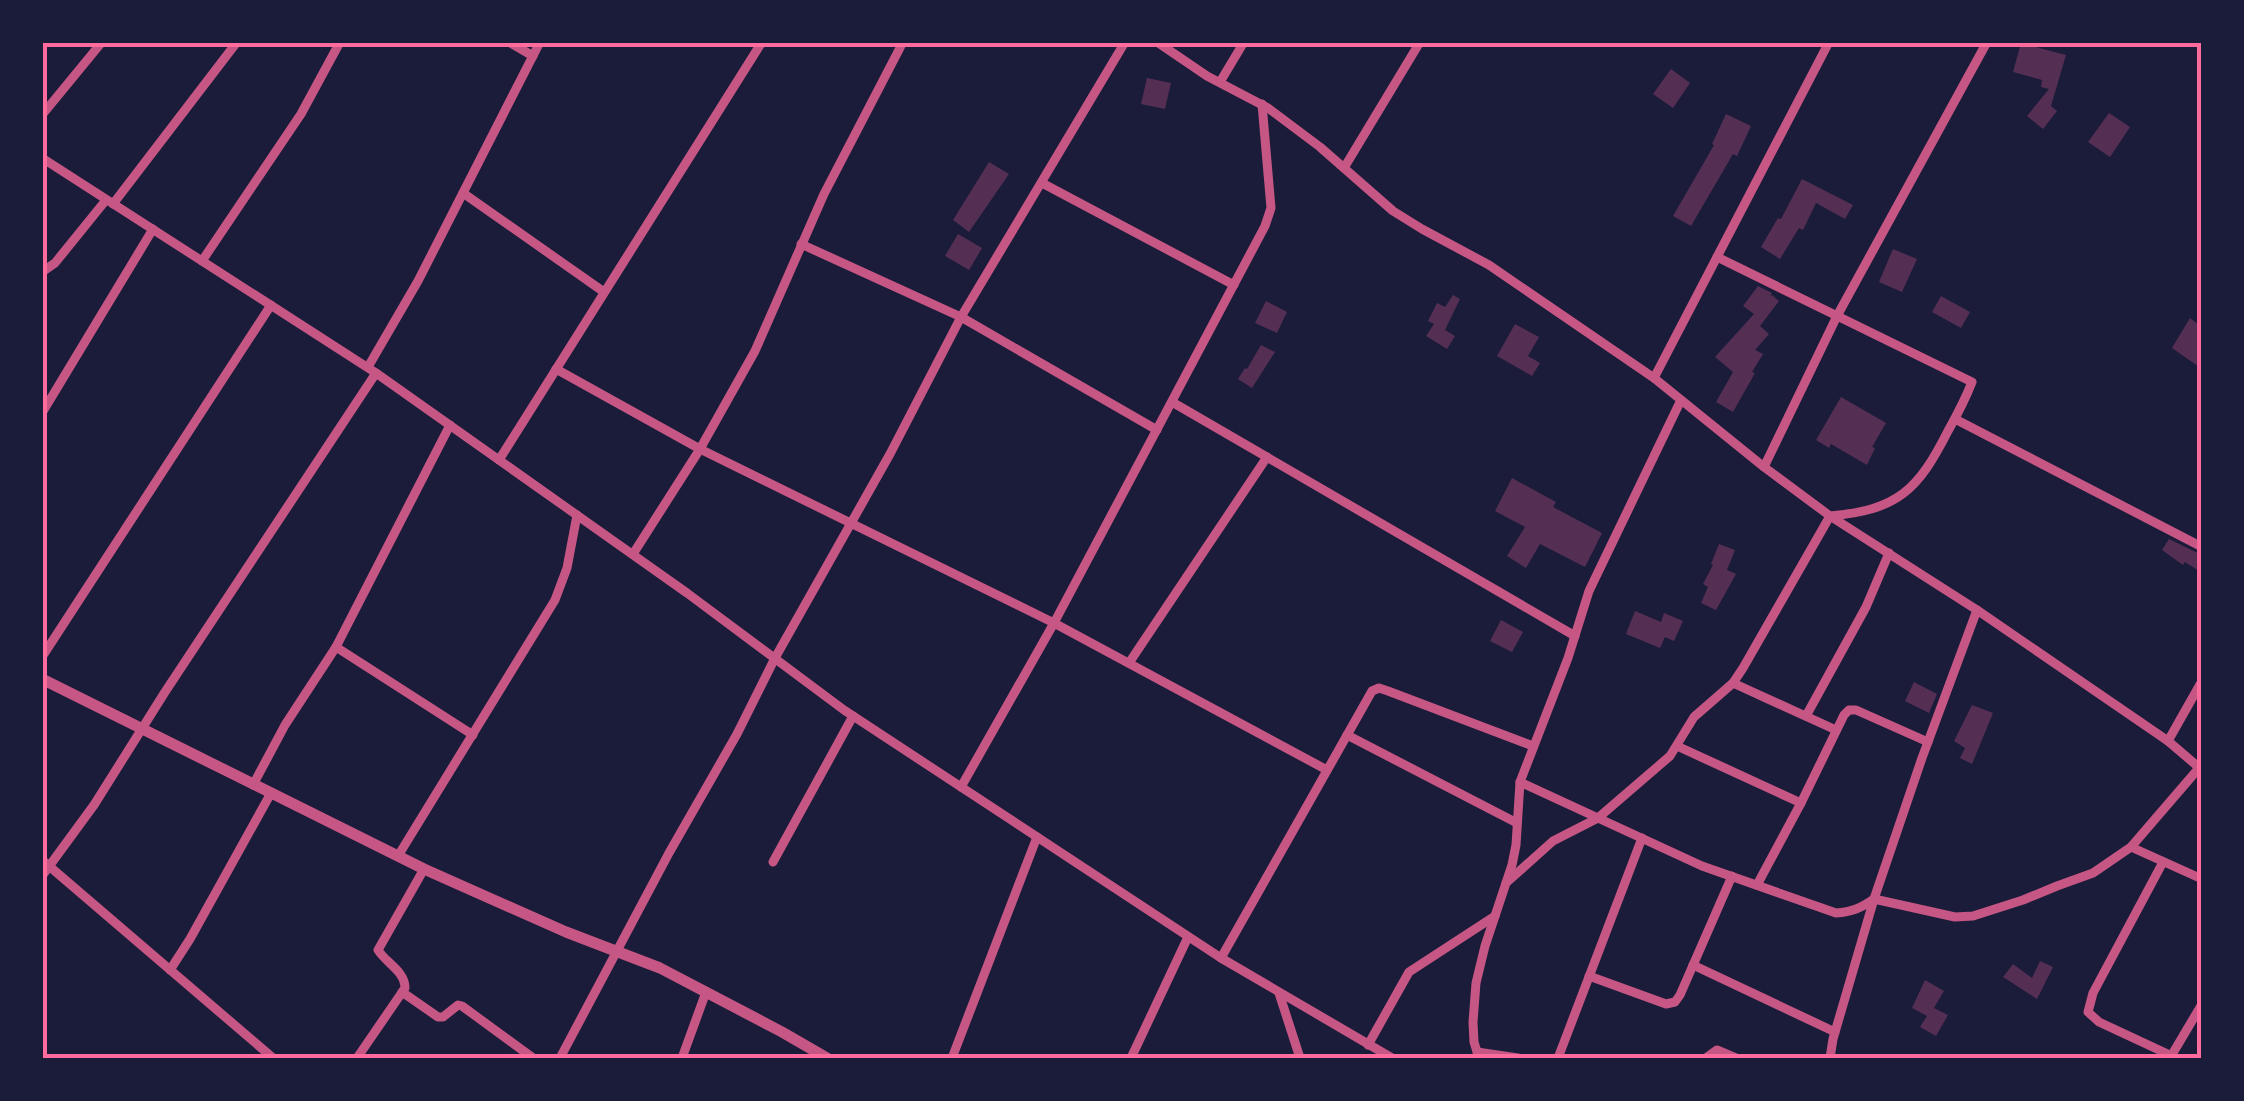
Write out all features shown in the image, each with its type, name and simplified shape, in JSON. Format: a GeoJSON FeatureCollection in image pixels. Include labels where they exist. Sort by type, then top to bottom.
{"type":"FeatureCollection","features":[{"type":"Feature","properties":{"kind":"street"},"geometry":{"type":"LineString","coordinates":[[42,115],[102,42]]}},
{"type":"Feature","properties":{"kind":"street"},"geometry":{"type":"LineString","coordinates":[[42,272],[56,262],[110,202],[237,42]]}},
{"type":"Feature","properties":{"kind":"street"},"geometry":{"type":"LineString","coordinates":[[202,261],[301,114],[340,42]]}},
{"type":"Feature","properties":{"kind":"street"},"geometry":{"type":"LineString","coordinates":[[508,42],[533,56]]}},
{"type":"Feature","properties":{"kind":"street"},"geometry":{"type":"LineString","coordinates":[[42,876],[46,863],[94,805],[372,370],[540,42]]}},
{"type":"Feature","properties":{"kind":"street"},"geometry":{"type":"LineString","coordinates":[[499,460],[762,42]]}},
{"type":"Feature","properties":{"kind":"street"},"geometry":{"type":"LineString","coordinates":[[634,554],[755,351],[824,194],[904,42]]}},
{"type":"Feature","properties":{"kind":"street"},"geometry":{"type":"LineString","coordinates":[[560,1058],[961,316],[1125,42]]}},
{"type":"Feature","properties":{"kind":"street"},"geometry":{"type":"LineString","coordinates":[[1157,42],[1262,104],[1404,218],[1489,266],[1654,378],[1830,516],[1978,610],[2168,740],[2200,769],[2131,847],[2094,874],[1974,916],[1955,918],[1874,899],[1860,908],[1836,912],[1702,866],[1520,782]]}},
{"type":"Feature","properties":{"kind":"street"},"geometry":{"type":"LineString","coordinates":[[1220,82],[1244,42]]}},
{"type":"Feature","properties":{"kind":"street"},"geometry":{"type":"LineString","coordinates":[[1344,168],[1420,42]]}},
{"type":"Feature","properties":{"kind":"street"},"geometry":{"type":"LineString","coordinates":[[1654,378],[1829,42]]}},
{"type":"Feature","properties":{"kind":"street"},"geometry":{"type":"LineString","coordinates":[[1764,467],[1836,316],[1987,42]]}},
{"type":"Feature","properties":{"kind":"street"},"geometry":{"type":"LineString","coordinates":[[960,787],[1054,623],[1265,226],[1270,208],[1262,104]]}},
{"type":"Feature","properties":{"kind":"street"},"geometry":{"type":"LineString","coordinates":[[42,158],[372,370],[634,554],[853,716],[1221,958],[1392,1058]]}},
{"type":"Feature","properties":{"kind":"street"},"geometry":{"type":"LineString","coordinates":[[1042,183],[1234,285]]}},
{"type":"Feature","properties":{"kind":"street"},"geometry":{"type":"LineString","coordinates":[[463,193],[604,292]]}},
{"type":"Feature","properties":{"kind":"street"},"geometry":{"type":"LineString","coordinates":[[42,413],[152,229]]}},
{"type":"Feature","properties":{"kind":"street"},"geometry":{"type":"LineString","coordinates":[[801,244],[961,316],[1157,430]]}},
{"type":"Feature","properties":{"kind":"street"},"geometry":{"type":"LineString","coordinates":[[1718,256],[1972,382],[1920,480],[1878,508],[1830,516]]}},
{"type":"Feature","properties":{"kind":"street"},"geometry":{"type":"LineString","coordinates":[[42,657],[271,305]]}},
{"type":"Feature","properties":{"kind":"street"},"geometry":{"type":"LineString","coordinates":[[556,368],[700,449],[1054,623],[1327,770]]}},
{"type":"Feature","properties":{"kind":"street"},"geometry":{"type":"LineString","coordinates":[[1518,1058],[1478,1055],[1472,1004],[1484,946],[1516,846],[1520,782],[1568,658],[1589,590],[1681,400]]}},
{"type":"Feature","properties":{"kind":"street"},"geometry":{"type":"LineString","coordinates":[[1172,402],[1574,636]]}},
{"type":"Feature","properties":{"kind":"street"},"geometry":{"type":"LineString","coordinates":[[1955,419],[2202,548]]}},
{"type":"Feature","properties":{"kind":"street"},"geometry":{"type":"LineString","coordinates":[[253,784],[284,725],[336,647],[450,426]]}},
{"type":"Feature","properties":{"kind":"street"},"geometry":{"type":"LineString","coordinates":[[1129,663],[1267,458]]}},
{"type":"Feature","properties":{"kind":"street"},"geometry":{"type":"LineString","coordinates":[[398,856],[554,600],[567,568],[576,514]]}},
{"type":"Feature","properties":{"kind":"street"},"geometry":{"type":"LineString","coordinates":[[1506,883],[1553,840],[1598,818],[1670,756],[1694,717],[1733,683],[1830,516]]}},
{"type":"Feature","properties":{"kind":"street"},"geometry":{"type":"LineString","coordinates":[[1806,716],[1866,608],[1890,553]]}},
{"type":"Feature","properties":{"kind":"street"},"geometry":{"type":"LineString","coordinates":[[1830,1058],[1874,899],[1978,610]]}},
{"type":"Feature","properties":{"kind":"street"},"geometry":{"type":"LineString","coordinates":[[336,647],[473,735]]}},
{"type":"Feature","properties":{"kind":"street"},"geometry":{"type":"LineString","coordinates":[[42,679],[424,869],[566,932],[660,968],[827,1058]]}},
{"type":"Feature","properties":{"kind":"street"},"geometry":{"type":"LineString","coordinates":[[2168,740],[2202,681]]}},
{"type":"Feature","properties":{"kind":"street"},"geometry":{"type":"LineString","coordinates":[[1733,683],[1836,730]]}},
{"type":"Feature","properties":{"kind":"street"},"geometry":{"type":"LineString","coordinates":[[1221,958],[1372,690],[1379,688],[1533,746]]}},
{"type":"Feature","properties":{"kind":"street"},"geometry":{"type":"LineString","coordinates":[[1756,885],[1849,710],[1928,742]]}},
{"type":"Feature","properties":{"kind":"street"},"geometry":{"type":"LineString","coordinates":[[773,862],[853,716]]}},
{"type":"Feature","properties":{"kind":"street"},"geometry":{"type":"LineString","coordinates":[[1347,735],[1517,823]]}},
{"type":"Feature","properties":{"kind":"street"},"geometry":{"type":"LineString","coordinates":[[1677,746],[1801,803]]}},
{"type":"Feature","properties":{"kind":"street"},"geometry":{"type":"LineString","coordinates":[[170,970],[271,794]]}},
{"type":"Feature","properties":{"kind":"street"},"geometry":{"type":"LineString","coordinates":[[952,1058],[1037,837]]}},
{"type":"Feature","properties":{"kind":"street"},"geometry":{"type":"LineString","coordinates":[[1558,1058],[1642,838]]}},
{"type":"Feature","properties":{"kind":"street"},"geometry":{"type":"LineString","coordinates":[[2131,847],[2202,879]]}},
{"type":"Feature","properties":{"kind":"street"},"geometry":{"type":"LineString","coordinates":[[2163,862],[2093,993],[2088,1012],[2099,1022],[2171,1057],[2202,1004]]}},
{"type":"Feature","properties":{"kind":"street"},"geometry":{"type":"LineString","coordinates":[[46,863],[273,1058]]}},
{"type":"Feature","properties":{"kind":"street"},"geometry":{"type":"LineString","coordinates":[[357,1058],[402,992],[402,975],[378,950],[424,869]]}},
{"type":"Feature","properties":{"kind":"street"},"geometry":{"type":"LineString","coordinates":[[1589,976],[1671,1004],[1680,995],[1694,966],[1732,876]]}},
{"type":"Feature","properties":{"kind":"street"},"geometry":{"type":"LineString","coordinates":[[1368,1045],[1409,972],[1495,916]]}},
{"type":"Feature","properties":{"kind":"street"},"geometry":{"type":"LineString","coordinates":[[1131,1058],[1188,937]]}},
{"type":"Feature","properties":{"kind":"street"},"geometry":{"type":"LineString","coordinates":[[1694,966],[1836,1032]]}},
{"type":"Feature","properties":{"kind":"street"},"geometry":{"type":"LineString","coordinates":[[402,992],[438,1017],[462,1006],[533,1058]]}},
{"type":"Feature","properties":{"kind":"street"},"geometry":{"type":"LineString","coordinates":[[682,1058],[706,992]]}},
{"type":"Feature","properties":{"kind":"street"},"geometry":{"type":"LineString","coordinates":[[1280,993],[1300,1058]]}},
{"type":"Feature","properties":{"kind":"street"},"geometry":{"type":"LineString","coordinates":[[1706,1058],[1717,1050],[1736,1058]]}},
{"type":"Feature","properties":{"kind":"building"},"geometry":{"type":"Polygon","coordinates":[[[2021,43],[2066,55],[2051,106],[2057,111],[2043,129],[2027,116],[2049,89],[2041,87],[2042,80],[2013,72],[2021,43]]]}},
{"type":"Feature","properties":{"kind":"building"},"geometry":{"type":"Polygon","coordinates":[[[1671,69],[1690,83],[1673,108],[1653,94],[1671,69]]]}},
{"type":"Feature","properties":{"kind":"building"},"geometry":{"type":"Polygon","coordinates":[[[1147,78],[1171,83],[1165,109],[1141,104],[1147,78]]]}},
{"type":"Feature","properties":{"kind":"building"},"geometry":{"type":"Polygon","coordinates":[[[2109,113],[2130,127],[2110,157],[2088,142],[2109,113]]]}},
{"type":"Feature","properties":{"kind":"building"},"geometry":{"type":"Polygon","coordinates":[[[1726,114],[1751,126],[1737,156],[1733,154],[1691,226],[1673,216],[1714,145],[1726,114]]]}},
{"type":"Feature","properties":{"kind":"building"},"geometry":{"type":"Polygon","coordinates":[[[989,162],[1009,174],[969,232],[953,220],[989,162]]]}},
{"type":"Feature","properties":{"kind":"building"},"geometry":{"type":"Polygon","coordinates":[[[1802,179],[1853,205],[1845,219],[1816,203],[1803,230],[1799,228],[1780,259],[1761,247],[1802,179]]]}},
{"type":"Feature","properties":{"kind":"building"},"geometry":{"type":"Polygon","coordinates":[[[958,234],[982,248],[969,270],[945,256],[958,234]]]}},
{"type":"Feature","properties":{"kind":"building"},"geometry":{"type":"Polygon","coordinates":[[[1893,249],[1917,259],[1902,292],[1879,282],[1893,249]]]}},
{"type":"Feature","properties":{"kind":"building"},"geometry":{"type":"Polygon","coordinates":[[[1758,286],[1779,301],[1760,326],[1769,334],[1755,350],[1763,354],[1733,412],[1716,402],[1733,372],[1715,357],[1754,314],[1743,306],[1758,286]]]}},
{"type":"Feature","properties":{"kind":"building"},"geometry":{"type":"Polygon","coordinates":[[[1453,295],[1460,299],[1445,330],[1455,336],[1447,349],[1426,336],[1434,324],[1428,321],[1437,303],[1445,307],[1453,295]]]}},
{"type":"Feature","properties":{"kind":"building"},"geometry":{"type":"Polygon","coordinates":[[[1941,296],[1970,312],[1961,328],[1932,312],[1941,296]]]}},
{"type":"Feature","properties":{"kind":"building"},"geometry":{"type":"Polygon","coordinates":[[[1266,301],[1287,312],[1277,333],[1255,323],[1266,301]]]}},
{"type":"Feature","properties":{"kind":"building"},"geometry":{"type":"Polygon","coordinates":[[[2190,318],[2202,327],[2202,369],[2172,348],[2190,318]]]}},
{"type":"Feature","properties":{"kind":"building"},"geometry":{"type":"Polygon","coordinates":[[[1515,324],[1539,337],[1528,356],[1540,363],[1532,376],[1497,356],[1515,324]]]}},
{"type":"Feature","properties":{"kind":"building"},"geometry":{"type":"Polygon","coordinates":[[[1261,345],[1275,352],[1252,388],[1238,379],[1261,345]]]}},
{"type":"Feature","properties":{"kind":"building"},"geometry":{"type":"Polygon","coordinates":[[[1841,397],[1886,423],[1867,465],[1831,444],[1829,448],[1816,440],[1841,397]]]}},
{"type":"Feature","properties":{"kind":"building"},"geometry":{"type":"Polygon","coordinates":[[[1512,478],[1556,502],[1553,507],[1602,533],[1585,567],[1540,544],[1526,568],[1507,556],[1525,527],[1495,511],[1512,478]]]}},
{"type":"Feature","properties":{"kind":"building"},"geometry":{"type":"Polygon","coordinates":[[[2169,539],[2202,555],[2202,573],[2162,550],[2169,539]]]}},
{"type":"Feature","properties":{"kind":"building"},"geometry":{"type":"Polygon","coordinates":[[[1719,544],[1735,550],[1727,570],[1736,574],[1716,610],[1701,603],[1708,587],[1703,584],[1719,544]]]}},
{"type":"Feature","properties":{"kind":"building"},"geometry":{"type":"Polygon","coordinates":[[[1635,611],[1661,622],[1664,613],[1683,621],[1674,641],[1665,637],[1660,648],[1626,634],[1635,611]]]}},
{"type":"Feature","properties":{"kind":"building"},"geometry":{"type":"Polygon","coordinates":[[[1501,620],[1523,632],[1512,652],[1490,641],[1501,620]]]}},
{"type":"Feature","properties":{"kind":"building"},"geometry":{"type":"Polygon","coordinates":[[[1914,682],[1937,694],[1929,713],[1905,701],[1914,682]]]}},
{"type":"Feature","properties":{"kind":"building"},"geometry":{"type":"Polygon","coordinates":[[[1972,705],[1993,713],[1972,764],[1960,758],[1965,748],[1954,741],[1972,705]]]}},
{"type":"Feature","properties":{"kind":"building"},"geometry":{"type":"Polygon","coordinates":[[[2040,961],[2053,967],[2037,999],[2003,977],[2013,964],[2032,978],[2040,961]]]}},
{"type":"Feature","properties":{"kind":"building"},"geometry":{"type":"Polygon","coordinates":[[[1925,980],[1944,991],[1934,1008],[1948,1015],[1936,1036],[1920,1027],[1927,1016],[1912,1008],[1925,980]]]}}]}
